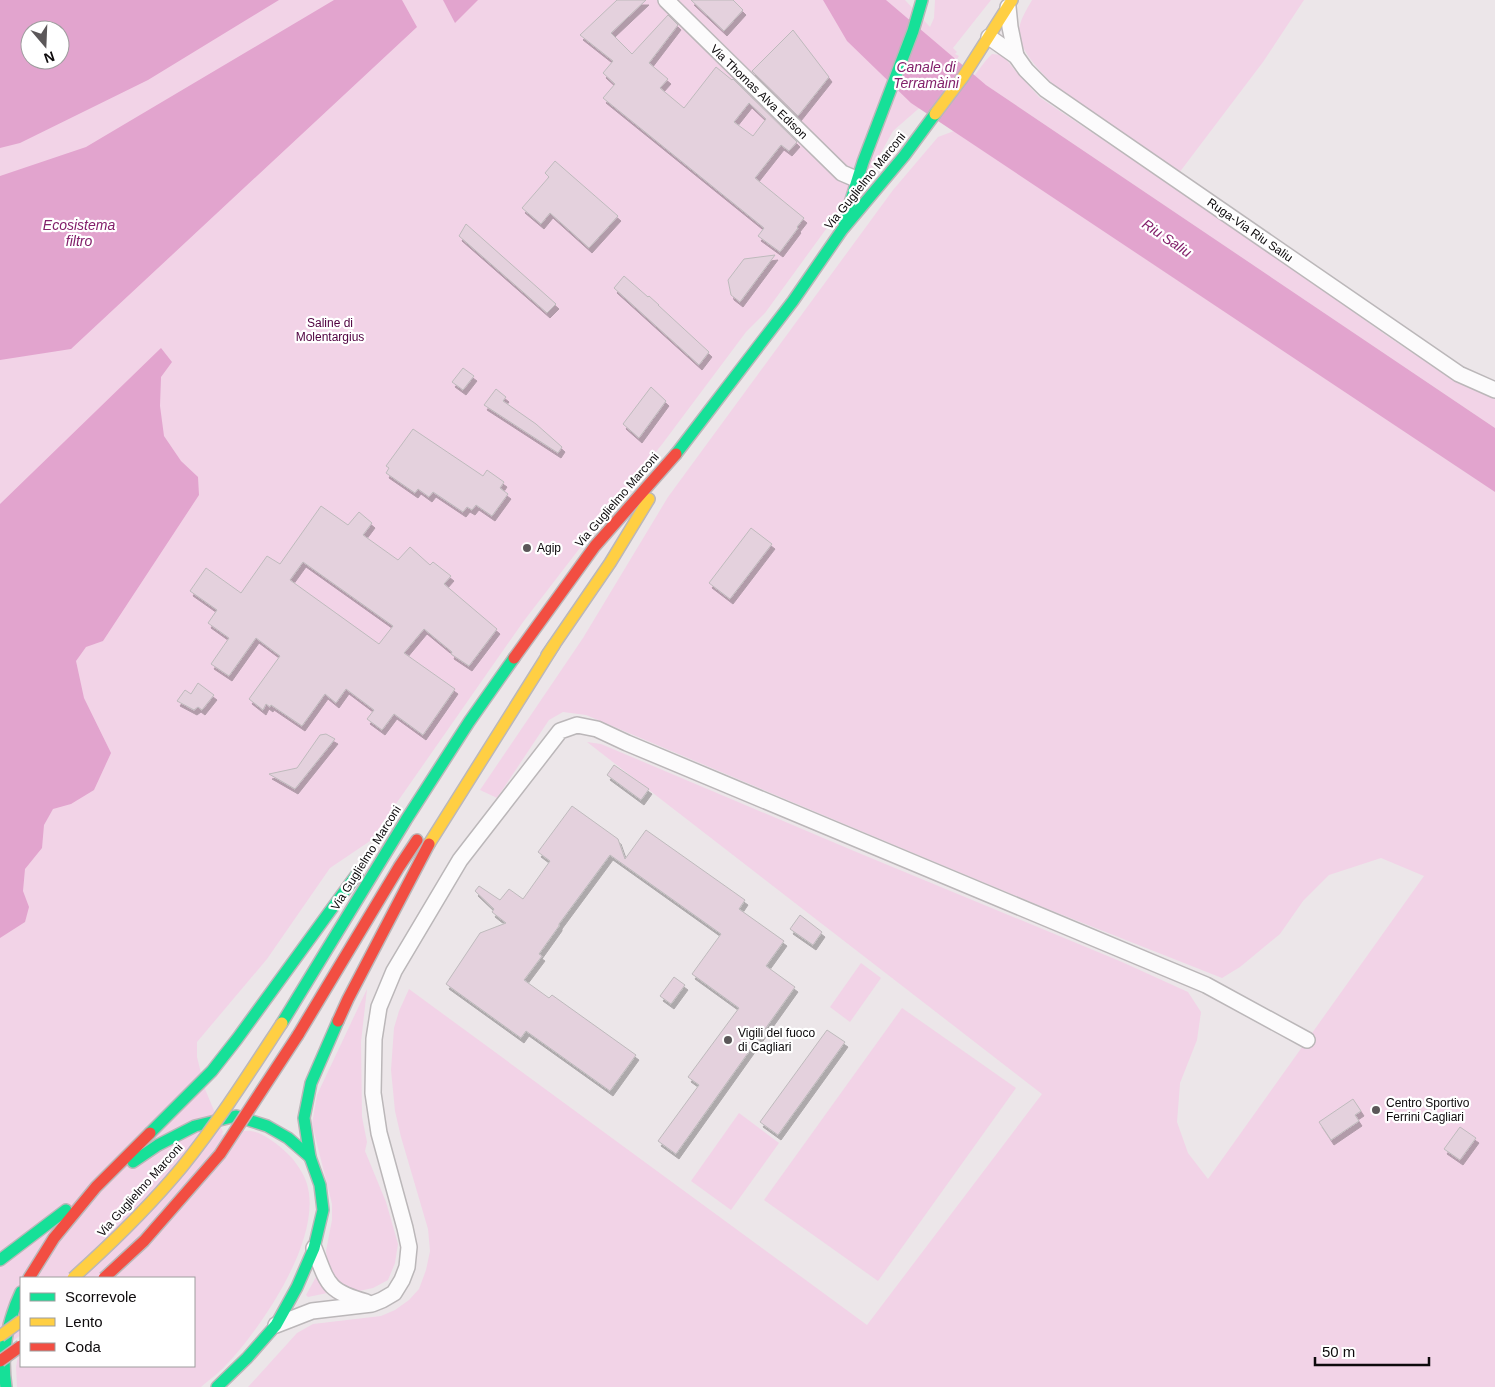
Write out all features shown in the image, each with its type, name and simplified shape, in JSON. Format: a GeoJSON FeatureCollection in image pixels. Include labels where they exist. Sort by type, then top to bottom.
{"type":"FeatureCollection","features":[{"type":"Feature","properties":{"kind":"main road","name":"Via Guglielmo Marconi"},"geometry":{"type":"LineString","coordinates":[[74,1277],[133,1220],[196,1149],[282,1023],[406,820],[469,722],[595,546],[681,448],[793,301],[842,230],[904,156],[963,77],[1010,3]]}},
{"type":"Feature","properties":{"kind":"main road"},"geometry":{"type":"LineString","coordinates":[[842,230],[856,179],[883,112],[922,4]]}},
{"type":"Feature","properties":{"kind":"main road","name":"Via Guglielmo Marconi"},"geometry":{"type":"LineString","coordinates":[[432,818],[465,768],[554,645],[610,563],[681,448]]}},
{"type":"Feature","properties":{"kind":"main road"},"geometry":{"type":"LineString","coordinates":[[220,1386],[276,1325],[297,1287],[314,1248],[323,1210],[320,1185],[310,1157],[304,1118],[311,1083],[348,1000],[432,838],[554,645]]}},
{"type":"Feature","properties":{"kind":"main road"},"geometry":{"type":"LineString","coordinates":[[30,1277],[54,1238],[96,1187],[212,1071],[271,995],[469,722]]}},
{"type":"Feature","properties":{"kind":"main road"},"geometry":{"type":"LineString","coordinates":[[105,1277],[144,1241],[220,1154],[298,1035],[421,834]]}},
{"type":"Feature","properties":{"kind":"main road"},"geometry":{"type":"LineString","coordinates":[[0,1260],[96,1187],[158,1145],[195,1126],[236,1116],[267,1126],[288,1138],[310,1157]]}},
{"type":"Feature","properties":{"kind":"main road"},"geometry":{"type":"LineString","coordinates":[[6,1387],[3,1346],[20,1294]]}},
{"type":"Feature","properties":{"kind":"main road"},"geometry":{"type":"LineString","coordinates":[[0,1336],[20,1321]]}},
{"type":"Feature","properties":{"kind":"main road"},"geometry":{"type":"LineString","coordinates":[[0,1361],[20,1347]]}},
{"type":"Feature","properties":{"kind":"street","name":"Via Thomas Alva Edison"},"geometry":{"type":"LineString","coordinates":[[666,0],[842,173],[856,179]]}},
{"type":"Feature","properties":{"kind":"street","name":"Ruga-Via Riu Saliu"},"geometry":{"type":"LineString","coordinates":[[1010,3],[1010,27],[1016,56],[1026,70],[1045,89],[1451,368],[1495,390]]}},
{"type":"Feature","properties":{"kind":"street","name":"Ruga-Via Riu Saliu"},"geometry":{"type":"LineString","coordinates":[[985,42],[1016,56]]}},
{"type":"Feature","properties":{"kind":"street"},"geometry":{"type":"LineString","coordinates":[[276,1325],[312,1311],[372,1304],[394,1293],[402,1280],[407,1267],[409,1247],[379,1132],[373,1093],[374,1039],[379,1007],[394,971],[460,860],[560,731],[577,725],[597,729],[1206,985],[1307,1040]]}},
{"type":"Feature","properties":{"kind":"street"},"geometry":{"type":"LineString","coordinates":[[314,1248],[326,1279],[336,1290],[349,1297],[372,1304]]}},
{"type":"Feature","properties":{"kind":"green space","name":"Saline di Molentargius"},"geometry":{"type":"Polygon","coordinates":[[[0,0],[905,0],[930,27],[934,18],[935,0],[991,0],[953,48],[957,52],[955,54],[959,56],[933,96],[893,131],[863,185],[845,203],[765,313],[746,332],[663,443],[523,622],[370,841],[330,868],[267,959],[197,1042],[197,1057],[205,1089],[223,1132],[221,1135],[251,1131],[267,1138],[292,1158],[303,1173],[307,1184],[310,1206],[306,1230],[298,1255],[272,1305],[256,1328],[223,1368],[201,1387],[17,1387],[16,1367],[20,1344],[20,1367],[195,1367],[195,1277],[20,1277],[20,1336],[0,1350],[0,0]]]}},
{"type":"Feature","properties":{"kind":"green space"},"geometry":{"type":"Polygon","coordinates":[[[1032,0],[1304,0],[1263,62],[1179,173],[1060,90],[1040,71],[1022,46],[1019,29],[1024,14],[1032,0]]]}},
{"type":"Feature","properties":{"kind":"green space"},"geometry":{"type":"Polygon","coordinates":[[[992,54],[1003,55],[1039,97],[1219,218],[1390,338],[1454,379],[1495,399],[1495,428],[986,85],[974,76],[992,54]]]}},
{"type":"Feature","properties":{"kind":"green space"},"geometry":{"type":"Polygon","coordinates":[[[954,131],[1495,492],[1495,1387],[248,1387],[297,1333],[313,1324],[381,1316],[395,1310],[409,1300],[419,1289],[430,1251],[428,1229],[401,1137],[395,1111],[391,1070],[394,1028],[409,989],[867,1325],[1042,1094],[587,742],[601,744],[1122,962],[1188,992],[1201,1012],[1197,1040],[1180,1083],[1177,1122],[1188,1153],[1208,1179],[1424,876],[1381,858],[1329,875],[1303,901],[1280,934],[1240,967],[1222,978],[1050,910],[586,715],[563,712],[549,720],[497,798],[480,790],[583,638],[668,497],[893,190],[938,137],[954,131]]]}},
{"type":"Feature","properties":{"kind":"green space"},"geometry":{"type":"Polygon","coordinates":[[[861,963],[881,978],[850,1022],[830,1007],[861,963]]]}},
{"type":"Feature","properties":{"kind":"green space"},"geometry":{"type":"Polygon","coordinates":[[[367,989],[361,1042],[362,1117],[367,1142],[365,1151],[386,1202],[398,1244],[395,1263],[388,1280],[373,1288],[359,1291],[349,1289],[338,1283],[328,1266],[326,1251],[332,1220],[332,1204],[312,1124],[317,1095],[367,989]]]}},
{"type":"Feature","properties":{"kind":"green space"},"geometry":{"type":"Polygon","coordinates":[[[902,1008],[1016,1088],[878,1281],[764,1200],[902,1008]]]}},
{"type":"Feature","properties":{"kind":"green space"},"geometry":{"type":"Polygon","coordinates":[[[739,1113],[779,1143],[731,1210],[691,1181],[739,1113]]]}},
{"type":"Feature","properties":{"kind":"green space"},"geometry":{"type":"Polygon","coordinates":[[[316,1277],[332,1292],[308,1297],[306,1295],[316,1277]]]}},
{"type":"Feature","properties":{"kind":"water"},"geometry":{"type":"Polygon","coordinates":[[[0,0],[279,0],[148,80],[20,143],[0,148],[0,0]]]}},
{"type":"Feature","properties":{"kind":"water","name":"Ecosistema filtro"},"geometry":{"type":"Polygon","coordinates":[[[334,0],[402,0],[417,27],[71,349],[0,360],[0,176],[86,147],[334,0]]]}},
{"type":"Feature","properties":{"kind":"water"},"geometry":{"type":"Polygon","coordinates":[[[443,0],[478,0],[455,23],[443,0]]]}},
{"type":"Feature","properties":{"kind":"water","name":"Canale di Terramàini"},"geometry":{"type":"Polygon","coordinates":[[[823,0],[886,0],[986,85],[1495,428],[1495,492],[911,103],[847,41],[823,0]]]}},
{"type":"Feature","properties":{"kind":"water"},"geometry":{"type":"Polygon","coordinates":[[[161,348],[172,362],[161,377],[160,406],[164,436],[181,461],[198,477],[199,495],[103,641],[86,647],[76,661],[84,698],[111,753],[94,790],[71,804],[53,809],[44,825],[42,848],[25,869],[23,891],[29,907],[25,922],[0,938],[0,504],[161,348]]]}},
{"type":"Feature","properties":{"kind":"building"},"geometry":{"type":"Polygon","coordinates":[[[617,0],[646,0],[611,33],[632,54],[668,15],[678,25],[649,63],[668,79],[660,88],[684,108],[716,67],[733,79],[797,142],[789,151],[781,145],[755,178],[804,218],[780,252],[758,236],[764,228],[603,98],[615,84],[603,73],[613,61],[580,35],[617,0]],[[749,103],[734,122],[753,136],[766,119],[749,103]]]}},
{"type":"Feature","properties":{"kind":"building"},"geometry":{"type":"Polygon","coordinates":[[[691,0],[733,0],[743,10],[724,31],[691,0]]]}},
{"type":"Feature","properties":{"kind":"building"},"geometry":{"type":"Polygon","coordinates":[[[793,30],[829,77],[798,116],[752,71],[793,30]]]}},
{"type":"Feature","properties":{"kind":"building"},"geometry":{"type":"Polygon","coordinates":[[[555,161],[618,216],[589,248],[550,213],[541,224],[522,208],[549,177],[545,173],[555,161]]]}},
{"type":"Feature","properties":{"kind":"building"},"geometry":{"type":"Polygon","coordinates":[[[466,224],[556,304],[547,313],[459,236],[466,224]]]}},
{"type":"Feature","properties":{"kind":"building"},"geometry":{"type":"Polygon","coordinates":[[[775,255],[740,302],[731,295],[728,280],[744,259],[775,255]]]}},
{"type":"Feature","properties":{"kind":"building"},"geometry":{"type":"Polygon","coordinates":[[[624,276],[649,296],[709,352],[699,365],[614,288],[624,276]]]}},
{"type":"Feature","properties":{"kind":"building"},"geometry":{"type":"Polygon","coordinates":[[[463,368],[474,376],[463,390],[452,382],[463,368]]]}},
{"type":"Feature","properties":{"kind":"building"},"geometry":{"type":"Polygon","coordinates":[[[651,387],[666,401],[639,438],[623,424],[651,387]]]}},
{"type":"Feature","properties":{"kind":"building"},"geometry":{"type":"Polygon","coordinates":[[[496,389],[506,397],[503,401],[536,424],[562,447],[558,453],[484,405],[496,389]]]}},
{"type":"Feature","properties":{"kind":"building"},"geometry":{"type":"Polygon","coordinates":[[[413,429],[483,476],[487,470],[504,482],[500,488],[508,494],[492,516],[476,505],[472,510],[467,507],[463,512],[433,492],[429,497],[418,489],[415,493],[386,473],[389,468],[386,466],[413,429]]]}},
{"type":"Feature","properties":{"kind":"building"},"geometry":{"type":"Polygon","coordinates":[[[321,506],[348,525],[359,512],[372,523],[363,535],[398,560],[410,547],[430,565],[433,562],[451,576],[444,584],[497,629],[469,666],[451,654],[452,652],[424,629],[404,653],[455,689],[423,735],[394,714],[382,730],[367,719],[374,710],[346,689],[336,703],[325,694],[302,726],[271,705],[270,707],[266,704],[263,710],[249,699],[280,656],[256,638],[229,676],[211,664],[229,638],[208,623],[217,610],[190,591],[206,568],[241,593],[267,556],[280,564],[321,506]],[[303,562],[290,580],[379,644],[393,626],[303,562]]]}},
{"type":"Feature","properties":{"kind":"building"},"geometry":{"type":"Polygon","coordinates":[[[751,528],[772,544],[730,599],[709,583],[751,528]]]}},
{"type":"Feature","properties":{"kind":"building"},"geometry":{"type":"Polygon","coordinates":[[[198,683],[214,695],[202,710],[198,707],[194,710],[177,701],[185,690],[191,694],[198,683]]]}},
{"type":"Feature","properties":{"kind":"building"},"geometry":{"type":"Polygon","coordinates":[[[326,734],[335,739],[295,789],[269,774],[297,768],[320,735],[326,734]]]}},
{"type":"Feature","properties":{"kind":"building"},"geometry":{"type":"Polygon","coordinates":[[[614,765],[649,789],[641,800],[607,775],[614,765]]]}},
{"type":"Feature","properties":{"kind":"building"},"geometry":{"type":"Polygon","coordinates":[[[572,806],[618,839],[625,859],[646,830],[745,900],[739,909],[784,941],[766,966],[795,987],[676,1154],[658,1141],[699,1085],[688,1077],[739,1008],[692,974],[721,934],[610,855],[559,924],[539,954],[542,956],[524,980],[549,998],[552,995],[636,1055],[610,1091],[526,1031],[521,1038],[446,984],[480,933],[506,923],[492,912],[494,909],[475,891],[479,886],[500,900],[509,889],[523,899],[550,861],[538,852],[572,806]]]}},
{"type":"Feature","properties":{"kind":"building"},"geometry":{"type":"Polygon","coordinates":[[[800,915],[822,932],[813,945],[790,929],[800,915]]]}},
{"type":"Feature","properties":{"kind":"building"},"geometry":{"type":"Polygon","coordinates":[[[674,977],[685,985],[671,1004],[660,996],[674,977]]]}},
{"type":"Feature","properties":{"kind":"building"},"geometry":{"type":"Polygon","coordinates":[[[827,1030],[845,1042],[778,1135],[760,1122],[827,1030]]]}},
{"type":"Feature","properties":{"kind":"building"},"geometry":{"type":"Polygon","coordinates":[[[1353,1099],[1361,1111],[1355,1115],[1359,1121],[1331,1140],[1319,1122],[1353,1099]]]}},
{"type":"Feature","properties":{"kind":"building"},"geometry":{"type":"Polygon","coordinates":[[[1460,1127],[1476,1138],[1460,1160],[1444,1149],[1460,1127]]]}},
{"type":"Feature","properties":{"kind":"traffic: fast"},"geometry":{"type":"LineString","coordinates":[[844,222],[863,162],[913,31],[922,0]]}},
{"type":"Feature","properties":{"kind":"traffic: fast"},"geometry":{"type":"LineString","coordinates":[[676,454],[793,301],[842,230],[904,156],[935,114]]}},
{"type":"Feature","properties":{"kind":"traffic: fast"},"geometry":{"type":"LineString","coordinates":[[282,1023],[406,820],[469,722],[514,658]]}},
{"type":"Feature","properties":{"kind":"traffic: fast"},"geometry":{"type":"LineString","coordinates":[[150,1133],[212,1071],[357,874]]}},
{"type":"Feature","properties":{"kind":"traffic: fast"},"geometry":{"type":"LineString","coordinates":[[217,1387],[247,1358],[276,1325],[297,1287],[314,1248],[323,1210],[320,1185],[310,1157],[304,1118],[311,1083],[338,1021]]}},
{"type":"Feature","properties":{"kind":"traffic: fast"},"geometry":{"type":"LineString","coordinates":[[133,1162],[158,1145],[195,1126],[236,1116],[267,1126],[288,1138],[310,1157]]}},
{"type":"Feature","properties":{"kind":"traffic: fast"},"geometry":{"type":"LineString","coordinates":[[0,1260],[66,1210]]}},
{"type":"Feature","properties":{"kind":"traffic: fast"},"geometry":{"type":"LineString","coordinates":[[6,1387],[4,1362],[6,1338],[20,1294]]}},
{"type":"Feature","properties":{"kind":"traffic: slow"},"geometry":{"type":"LineString","coordinates":[[935,114],[963,77],[1012,0]]}},
{"type":"Feature","properties":{"kind":"traffic: slow"},"geometry":{"type":"LineString","coordinates":[[547,655],[610,563],[649,499]]}},
{"type":"Feature","properties":{"kind":"traffic: slow"},"geometry":{"type":"LineString","coordinates":[[429,844],[554,645]]}},
{"type":"Feature","properties":{"kind":"traffic: slow"},"geometry":{"type":"LineString","coordinates":[[74,1277],[102,1252],[157,1196],[196,1150],[282,1023]]}},
{"type":"Feature","properties":{"kind":"traffic: slow"},"geometry":{"type":"LineString","coordinates":[[0,1336],[20,1322]]}},
{"type":"Feature","properties":{"kind":"traffic: jam"},"geometry":{"type":"LineString","coordinates":[[514,658],[595,546],[676,454]]}},
{"type":"Feature","properties":{"kind":"traffic: jam"},"geometry":{"type":"LineString","coordinates":[[298,1035],[417,840]]}},
{"type":"Feature","properties":{"kind":"traffic: jam"},"geometry":{"type":"LineString","coordinates":[[338,1021],[429,844]]}},
{"type":"Feature","properties":{"kind":"traffic: jam"},"geometry":{"type":"LineString","coordinates":[[105,1277],[144,1241],[220,1154],[298,1035]]}},
{"type":"Feature","properties":{"kind":"traffic: jam"},"geometry":{"type":"LineString","coordinates":[[30,1277],[54,1238],[96,1187],[150,1133]]}},
{"type":"Feature","properties":{"kind":"traffic: jam"},"geometry":{"type":"LineString","coordinates":[[0,1361],[20,1347]]}},
{"type":"Feature","properties":{"kind":"place","name":"Agip"},"geometry":{"type":"Point","coordinates":[527,548]}},
{"type":"Feature","properties":{"kind":"place","name":"Vigili del fuoco di Cagliari"},"geometry":{"type":"Point","coordinates":[728,1040]}},
{"type":"Feature","properties":{"kind":"place","name":"Centro Sportivo Ferrini Cagliari"},"geometry":{"type":"Point","coordinates":[1376,1110]}},
{"type":"Feature","properties":{"kind":"water label","name":"Riu Saliu"},"geometry":{"type":"Point","coordinates":[1167,238]}}]}
